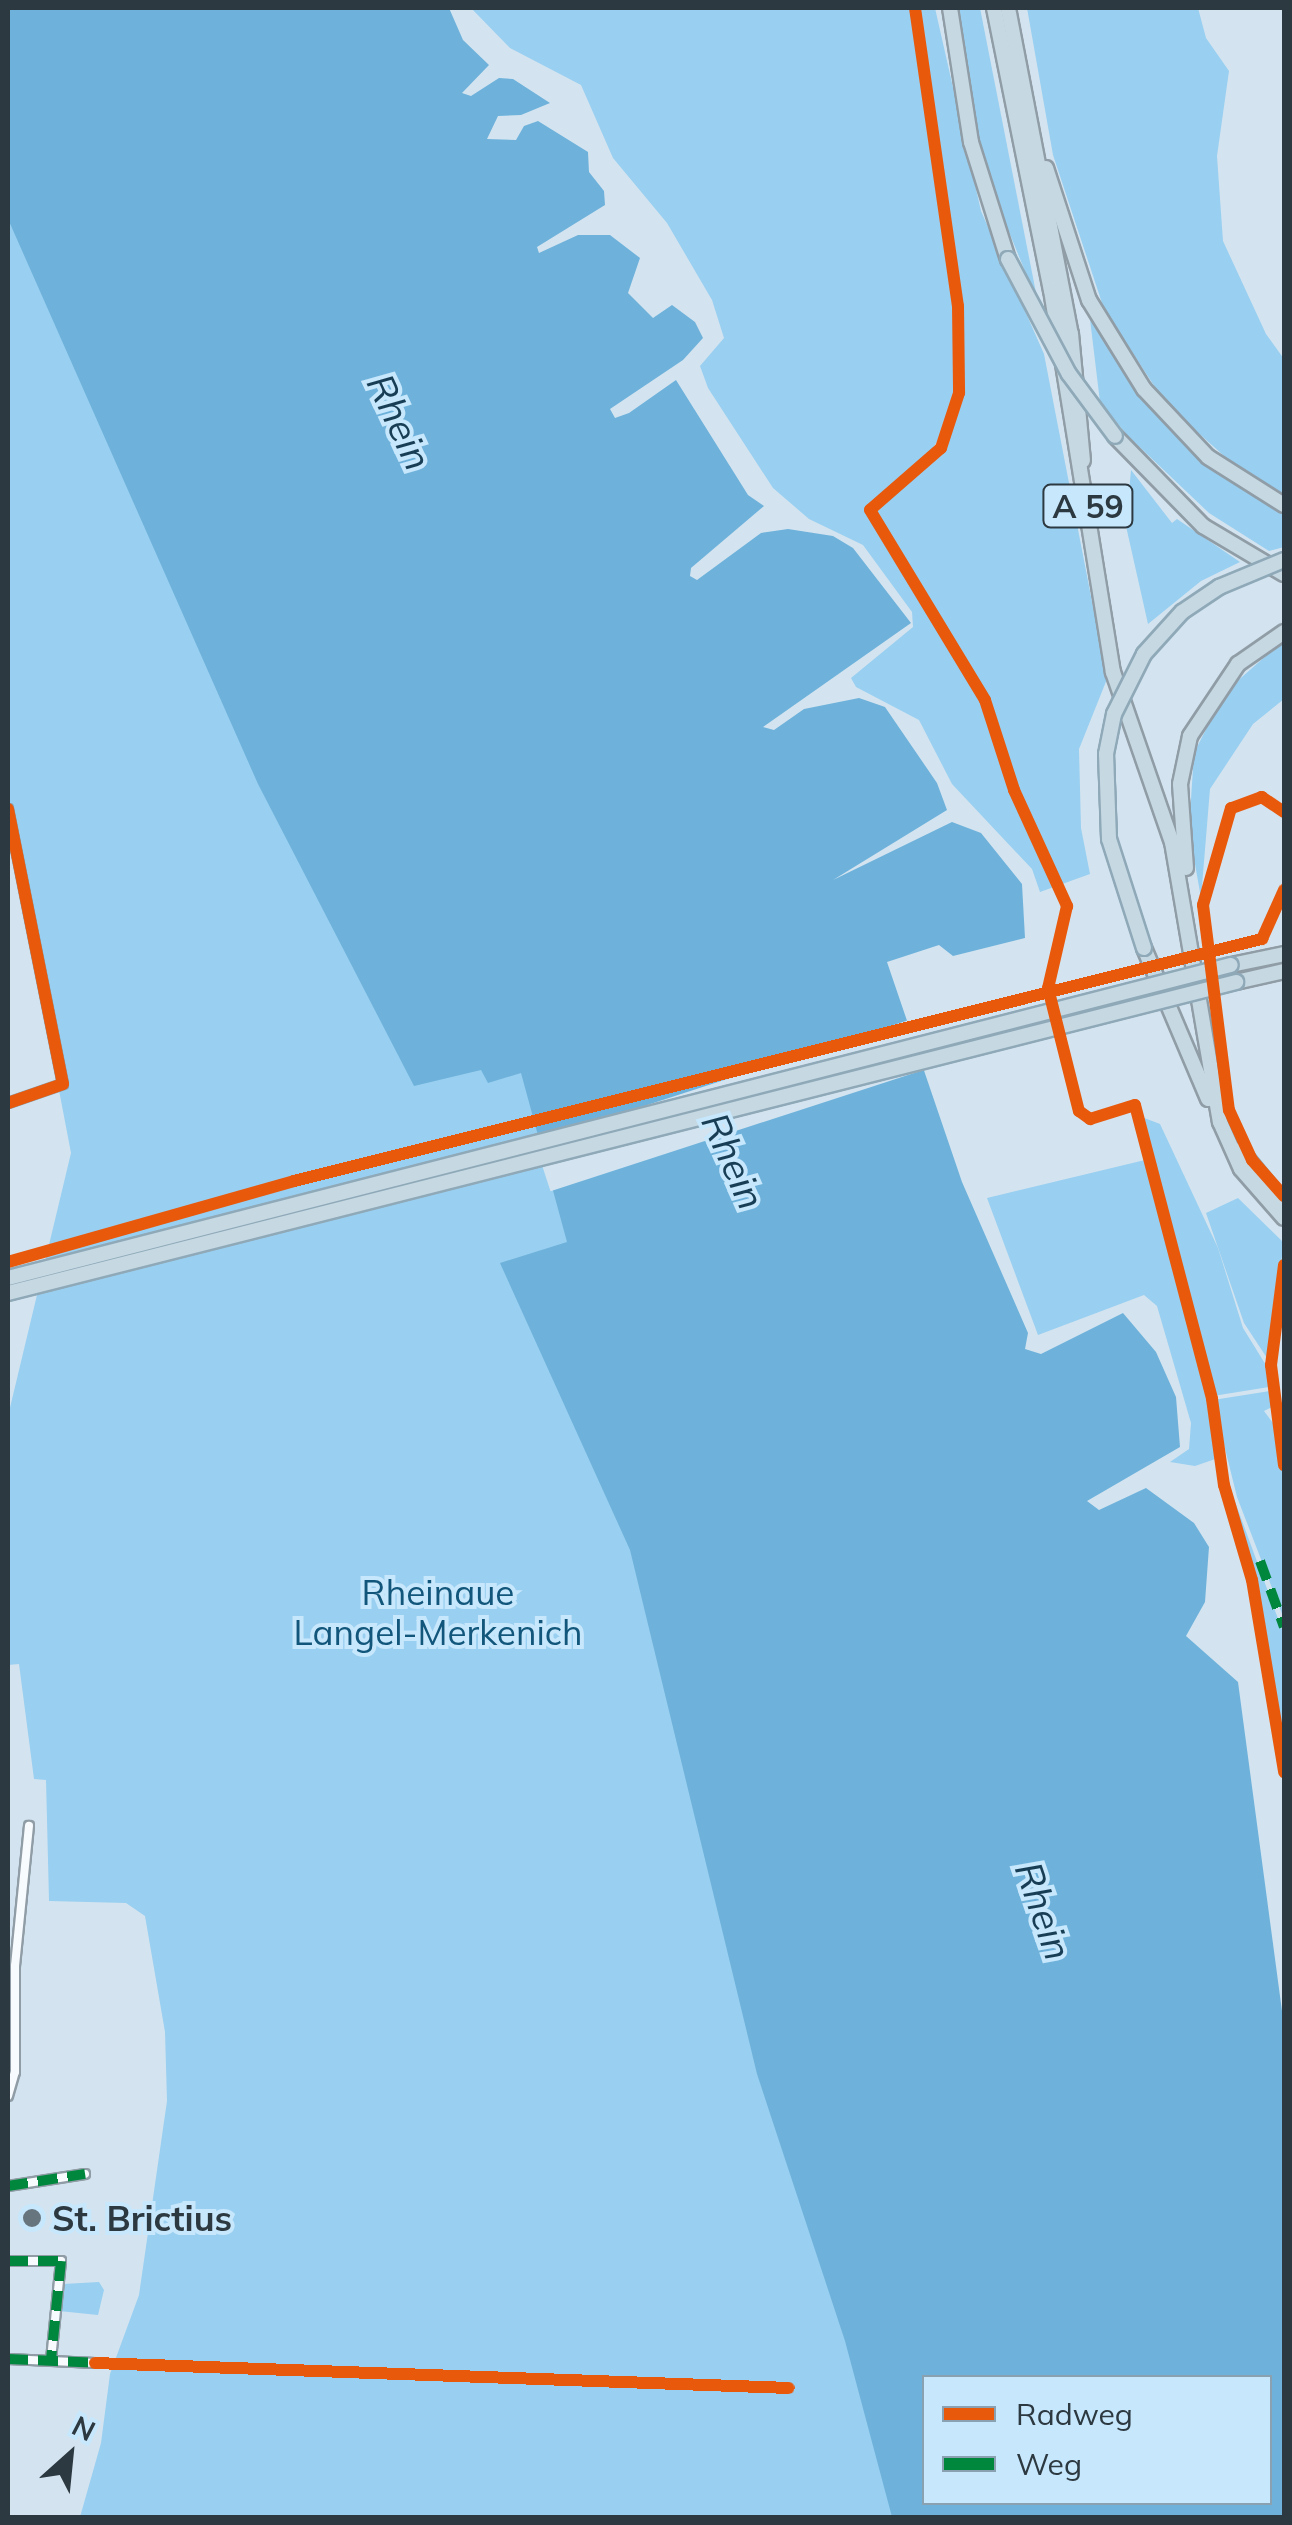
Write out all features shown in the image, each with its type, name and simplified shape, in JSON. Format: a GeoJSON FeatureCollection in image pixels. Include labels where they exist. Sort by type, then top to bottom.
{"type":"FeatureCollection","features":[{"type":"Feature","properties":{"kind":"highway"},"geometry":{"type":"LineString","coordinates":[[950,8],[971,142],[1008,259],[1050,342],[1115,436],[1203,526],[1284,574]]}},
{"type":"Feature","properties":{"kind":"highway","name":"A 59"},"geometry":{"type":"LineString","coordinates":[[994,8],[1051,290],[1114,672],[1172,842],[1225,1137],[1254,1186],[1284,1218]]}},
{"type":"Feature","properties":{"kind":"highway","name":"A 59"},"geometry":{"type":"LineString","coordinates":[[1008,8],[1035,134],[1083,411],[1087,502],[1117,659],[1173,810],[1186,868],[1225,1113],[1244,1156],[1284,1204]]}},
{"type":"Feature","properties":{"kind":"highway","name":"A 59"},"geometry":{"type":"LineString","coordinates":[[1035,134],[1088,300],[1144,389],[1208,457],[1284,505]]}},
{"type":"Feature","properties":{"kind":"highway"},"geometry":{"type":"LineString","coordinates":[[1225,1137],[1144,948],[1110,839],[1106,754],[1114,714],[1144,654],[1182,612],[1219,587],[1284,560]]}},
{"type":"Feature","properties":{"kind":"highway"},"geometry":{"type":"LineString","coordinates":[[1186,868],[1180,784],[1190,736],[1238,664],[1284,632]]}},
{"type":"Feature","properties":{"kind":"highway"},"geometry":{"type":"LineString","coordinates":[[8,1278],[1284,954]]}},
{"type":"Feature","properties":{"kind":"highway"},"geometry":{"type":"LineString","coordinates":[[8,1292],[1284,971]]}},
{"type":"Feature","properties":{"kind":"street"},"geometry":{"type":"LineString","coordinates":[[8,810],[63,1084],[8,1102]]}},
{"type":"Feature","properties":{"kind":"street"},"geometry":{"type":"LineString","coordinates":[[8,2096],[15,2072],[15,1966],[28,1826]]}},
{"type":"Feature","properties":{"kind":"street"},"geometry":{"type":"LineString","coordinates":[[8,2186],[84,2174]]}},
{"type":"Feature","properties":{"kind":"street"},"geometry":{"type":"LineString","coordinates":[[8,2261],[61,2262],[51,2360]]}},
{"type":"Feature","properties":{"kind":"street"},"geometry":{"type":"LineString","coordinates":[[8,2358],[94,2363]]}},
{"type":"Feature","properties":{"kind":"green space","name":"Rheinaue Langel-Merkenich"},"geometry":{"type":"Polygon","coordinates":[[[8,8],[619,943],[923,2375],[922,2505],[1077,2517],[80,2517],[101,2443],[110,2374],[139,2295],[167,2101],[165,2032],[145,1916],[126,1903],[49,1901],[46,1780],[34,1779],[19,1664],[8,1665],[8,1416],[71,1153],[8,823],[8,8]]]}},
{"type":"Feature","properties":{"kind":"green space"},"geometry":{"type":"Polygon","coordinates":[[[471,8],[935,8],[981,211],[1044,354],[1107,679],[1079,749],[1081,828],[1090,874],[1040,892],[1032,869],[952,784],[919,720],[856,687],[851,678],[913,627],[912,612],[863,545],[809,519],[773,488],[708,388],[700,366],[724,338],[712,300],[667,223],[613,158],[581,85],[510,48],[471,8]],[[962,335],[952,418],[922,465],[875,499],[879,508],[944,449],[962,397],[962,335]]]}},
{"type":"Feature","properties":{"kind":"green space"},"geometry":{"type":"Polygon","coordinates":[[[957,8],[980,8],[1038,303],[985,173],[957,8]]]}},
{"type":"Feature","properties":{"kind":"green space"},"geometry":{"type":"Polygon","coordinates":[[[1027,8],[1198,8],[1206,38],[1229,71],[1217,156],[1223,241],[1266,334],[1284,359],[1284,496],[1242,472],[1166,404],[1104,309],[1053,155],[1027,8]]]}},
{"type":"Feature","properties":{"kind":"green space"},"geometry":{"type":"Polygon","coordinates":[[[1089,311],[1173,433],[1284,513],[1284,547],[1269,551],[1209,513],[1128,436],[1100,402],[1089,311]]]}},
{"type":"Feature","properties":{"kind":"green space"},"geometry":{"type":"Polygon","coordinates":[[[1131,470],[1172,523],[1177,519],[1240,562],[1201,581],[1148,624],[1119,495],[1129,492],[1131,470]]]}},
{"type":"Feature","properties":{"kind":"green space"},"geometry":{"type":"Polygon","coordinates":[[[1284,640],[1284,699],[1253,724],[1210,789],[1201,898],[1189,830],[1194,753],[1225,692],[1284,640]]]}},
{"type":"Feature","properties":{"kind":"green space"},"geometry":{"type":"Polygon","coordinates":[[[1139,1116],[1160,1124],[1218,1248],[1243,1328],[1269,1370],[1269,1387],[1213,1396],[1139,1116]]]}},
{"type":"Feature","properties":{"kind":"green space"},"geometry":{"type":"Polygon","coordinates":[[[1145,1160],[1224,1456],[1195,1466],[1170,1462],[1189,1449],[1191,1423],[1157,1306],[1144,1295],[1038,1335],[987,1198],[1145,1160]]]}},
{"type":"Feature","properties":{"kind":"green space"},"geometry":{"type":"Polygon","coordinates":[[[1238,1198],[1284,1243],[1267,1358],[1244,1323],[1206,1213],[1238,1198]]]}},
{"type":"Feature","properties":{"kind":"green space"},"geometry":{"type":"Polygon","coordinates":[[[1270,1391],[1272,1407],[1264,1411],[1276,1427],[1284,1481],[1284,1619],[1237,1497],[1213,1400],[1270,1391]]]}},
{"type":"Feature","properties":{"kind":"green space"},"geometry":{"type":"Polygon","coordinates":[[[1227,1480],[1284,1635],[1284,1727],[1280,1727],[1253,1572],[1227,1480]]]}},
{"type":"Feature","properties":{"kind":"green space"},"geometry":{"type":"Polygon","coordinates":[[[99,2282],[104,2290],[98,2315],[59,2311],[63,2284],[99,2282]]]}},
{"type":"Feature","properties":{"kind":"water","name":"Rhein"},"geometry":{"type":"Polygon","coordinates":[[[8,8],[449,8],[463,40],[489,65],[462,93],[471,96],[499,78],[513,79],[550,103],[521,115],[498,116],[487,139],[516,140],[524,126],[538,121],[588,152],[589,172],[604,191],[605,205],[537,247],[539,253],[578,235],[610,235],[640,258],[628,293],[653,318],[672,305],[695,322],[703,338],[683,360],[610,409],[615,418],[629,413],[676,380],[748,495],[764,506],[691,568],[690,576],[697,580],[761,533],[788,529],[833,536],[853,548],[911,623],[763,727],[774,730],[804,709],[859,698],[885,707],[937,783],[947,810],[833,880],[952,822],[981,833],[1022,884],[1025,938],[953,956],[939,945],[887,962],[962,1182],[1028,1333],[1025,1349],[1041,1354],[1123,1313],[1156,1352],[1176,1397],[1180,1447],[1087,1501],[1099,1510],[1146,1488],[1194,1523],[1209,1547],[1205,1602],[1186,1636],[1238,1682],[1284,2026],[1284,2517],[892,2517],[845,2341],[757,2074],[630,1550],[500,1263],[567,1242],[521,1073],[488,1083],[481,1070],[414,1086],[258,784],[8,219],[8,8]]]}},
{"type":"Feature","properties":{"kind":"pier"},"geometry":{"type":"Polygon","coordinates":[[[912,1019],[928,1068],[550,1191],[534,1142],[912,1019]]]}},
{"type":"Feature","properties":{"kind":"marked path"},"geometry":{"type":"LineString","coordinates":[[1260,1561],[1284,1627]]}},
{"type":"Feature","properties":{"kind":"marked path"},"geometry":{"type":"LineString","coordinates":[[8,2186],[85,2174]]}},
{"type":"Feature","properties":{"kind":"marked path"},"geometry":{"type":"LineString","coordinates":[[8,2261],[61,2261],[51,2360]]}},
{"type":"Feature","properties":{"kind":"marked path"},"geometry":{"type":"LineString","coordinates":[[8,2359],[102,2363]]}},
{"type":"Feature","properties":{"kind":"cycle path"},"geometry":{"type":"LineString","coordinates":[[915,8],[958,306],[959,393],[941,448],[870,510],[985,700],[1014,790],[1067,906],[1048,988],[1079,1111],[1090,1119],[1135,1105],[1212,1399],[1224,1485],[1252,1580],[1284,1772]]}},
{"type":"Feature","properties":{"kind":"cycle path"},"geometry":{"type":"LineString","coordinates":[[1284,812],[1262,797],[1231,808],[1203,905],[1229,1110],[1252,1160],[1284,1196]]}},
{"type":"Feature","properties":{"kind":"cycle path"},"geometry":{"type":"LineString","coordinates":[[8,809],[63,1084],[8,1103]]}},
{"type":"Feature","properties":{"kind":"cycle path"},"geometry":{"type":"LineString","coordinates":[[8,1262],[294,1181],[1262,939],[1284,890]]}},
{"type":"Feature","properties":{"kind":"cycle path"},"geometry":{"type":"LineString","coordinates":[[1284,1265],[1271,1365],[1284,1465]]}},
{"type":"Feature","properties":{"kind":"cycle path"},"geometry":{"type":"LineString","coordinates":[[95,2363],[789,2388]]}},
{"type":"Feature","properties":{"kind":"place","name":"St. Brictius"},"geometry":{"type":"Point","coordinates":[32,2218]}}]}
